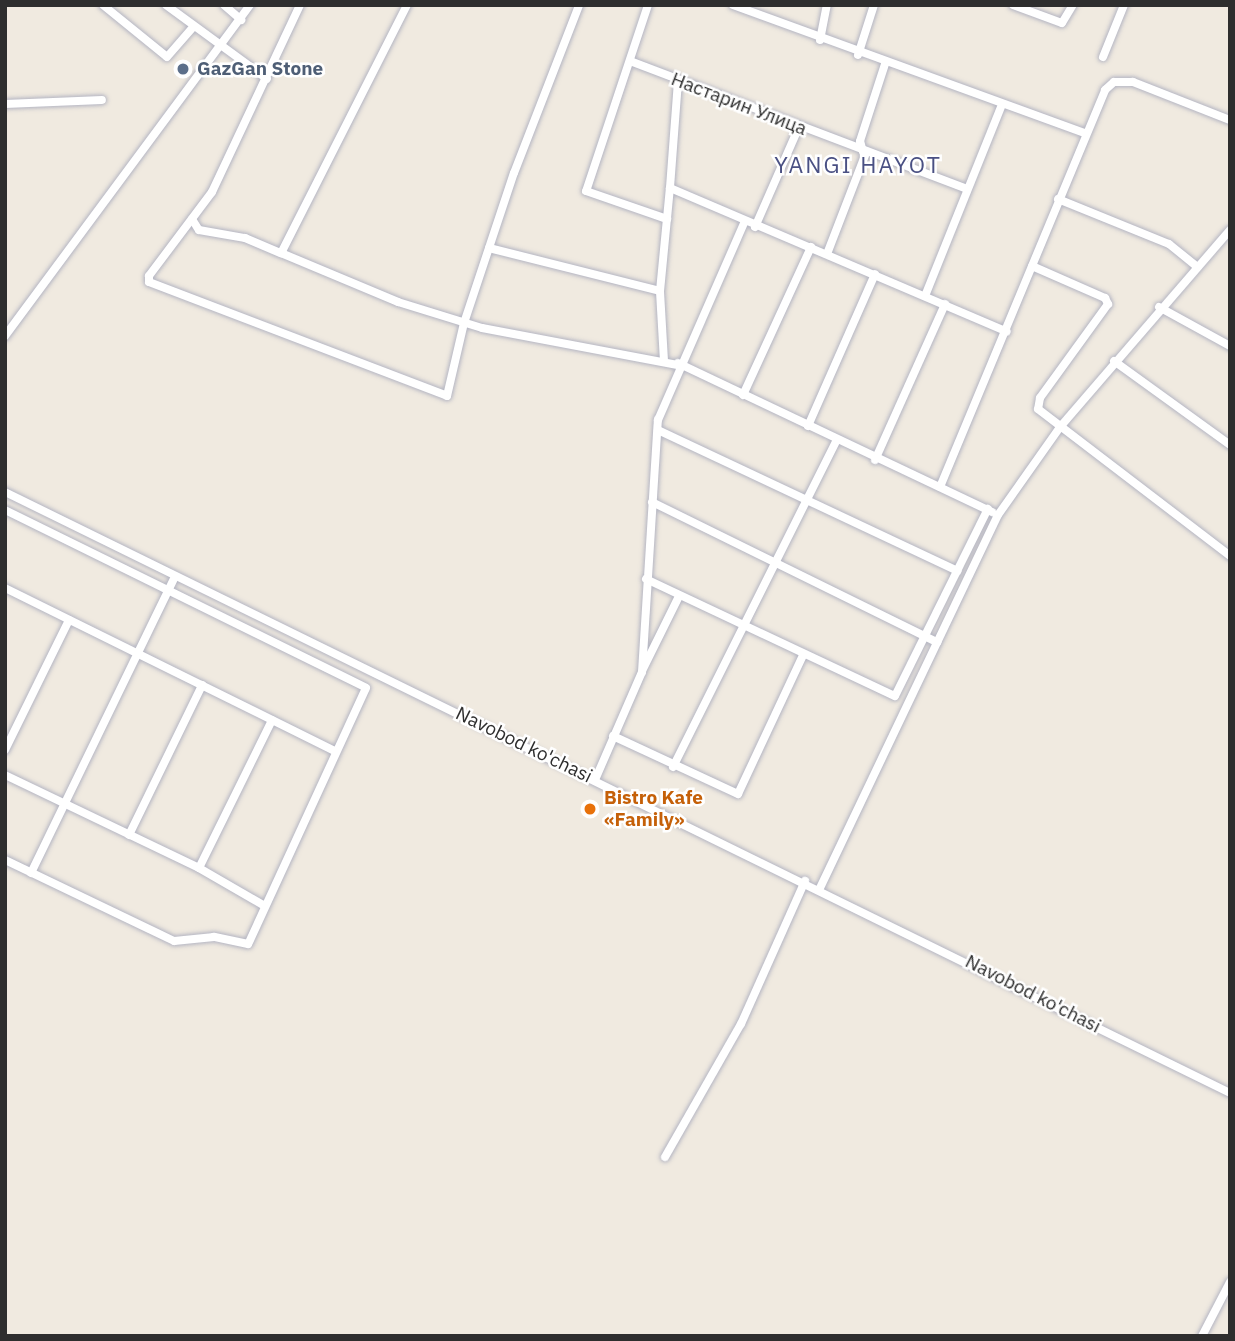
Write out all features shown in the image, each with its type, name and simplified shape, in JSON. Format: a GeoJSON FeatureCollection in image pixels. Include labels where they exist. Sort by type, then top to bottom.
{"type":"FeatureCollection","features":[{"type":"Feature","properties":{"kind":"street"},"geometry":{"type":"LineString","coordinates":[[103,5],[167,57],[193,27]]}},
{"type":"Feature","properties":{"kind":"street"},"geometry":{"type":"LineString","coordinates":[[166,5],[222,49],[267,79]]}},
{"type":"Feature","properties":{"kind":"street"},"geometry":{"type":"LineString","coordinates":[[224,5],[242,20]]}},
{"type":"Feature","properties":{"kind":"street"},"geometry":{"type":"LineString","coordinates":[[5,336],[222,49],[250,5]]}},
{"type":"Feature","properties":{"kind":"street"},"geometry":{"type":"LineString","coordinates":[[300,5],[212,192],[149,275],[154,286],[447,396],[464,323],[489,248],[579,5]]}},
{"type":"Feature","properties":{"kind":"street"},"geometry":{"type":"LineString","coordinates":[[281,253],[407,5]]}},
{"type":"Feature","properties":{"kind":"street"},"geometry":{"type":"LineString","coordinates":[[648,5],[586,191],[667,219]]}},
{"type":"Feature","properties":{"kind":"street"},"geometry":{"type":"LineString","coordinates":[[733,5],[858,55],[1084,133]]}},
{"type":"Feature","properties":{"kind":"street"},"geometry":{"type":"LineString","coordinates":[[820,40],[827,5]]}},
{"type":"Feature","properties":{"kind":"street"},"geometry":{"type":"LineString","coordinates":[[858,55],[874,5]]}},
{"type":"Feature","properties":{"kind":"street"},"geometry":{"type":"LineString","coordinates":[[1013,5],[1062,23],[1073,5]]}},
{"type":"Feature","properties":{"kind":"street"},"geometry":{"type":"LineString","coordinates":[[1103,57],[1125,5]]}},
{"type":"Feature","properties":{"kind":"street","name":"Настарин Улица"},"geometry":{"type":"LineString","coordinates":[[630,61],[967,190]]}},
{"type":"Feature","properties":{"kind":"street"},"geometry":{"type":"LineString","coordinates":[[827,254],[864,152],[860,141],[885,64]]}},
{"type":"Feature","properties":{"kind":"street"},"geometry":{"type":"LineString","coordinates":[[664,362],[660,291],[678,80]]}},
{"type":"Feature","properties":{"kind":"street"},"geometry":{"type":"LineString","coordinates":[[940,487],[1007,332],[1084,133],[1114,82],[1133,82],[1230,120]]}},
{"type":"Feature","properties":{"kind":"street"},"geometry":{"type":"LineString","coordinates":[[5,104],[102,100]]}},
{"type":"Feature","properties":{"kind":"street"},"geometry":{"type":"LineString","coordinates":[[925,296],[1002,104]]}},
{"type":"Feature","properties":{"kind":"street"},"geometry":{"type":"LineString","coordinates":[[755,227],[799,127]]}},
{"type":"Feature","properties":{"kind":"street"},"geometry":{"type":"LineString","coordinates":[[670,188],[755,227],[811,247],[1007,332]]}},
{"type":"Feature","properties":{"kind":"street"},"geometry":{"type":"LineString","coordinates":[[1058,199],[1169,244],[1197,267]]}},
{"type":"Feature","properties":{"kind":"street"},"geometry":{"type":"LineString","coordinates":[[192,219],[199,230],[245,238],[464,323],[678,364],[875,460],[998,515]]}},
{"type":"Feature","properties":{"kind":"street"},"geometry":{"type":"LineString","coordinates":[[642,672],[646,579],[658,430],[678,364],[745,221]]}},
{"type":"Feature","properties":{"kind":"street"},"geometry":{"type":"LineString","coordinates":[[820,888],[998,515],[1060,427],[1159,307],[1230,230]]}},
{"type":"Feature","properties":{"kind":"street"},"geometry":{"type":"LineString","coordinates":[[743,395],[811,247]]}},
{"type":"Feature","properties":{"kind":"street"},"geometry":{"type":"LineString","coordinates":[[489,248],[660,291]]}},
{"type":"Feature","properties":{"kind":"street"},"geometry":{"type":"LineString","coordinates":[[1032,266],[1105,298],[1108,304],[1037,405],[1060,427],[1230,556]]}},
{"type":"Feature","properties":{"kind":"street"},"geometry":{"type":"LineString","coordinates":[[808,426],[875,274]]}},
{"type":"Feature","properties":{"kind":"street"},"geometry":{"type":"LineString","coordinates":[[875,460],[945,304]]}},
{"type":"Feature","properties":{"kind":"street"},"geometry":{"type":"LineString","coordinates":[[1159,307],[1230,346]]}},
{"type":"Feature","properties":{"kind":"street"},"geometry":{"type":"LineString","coordinates":[[1114,361],[1230,444]]}},
{"type":"Feature","properties":{"kind":"street"},"geometry":{"type":"LineString","coordinates":[[658,430],[957,571]]}},
{"type":"Feature","properties":{"kind":"street"},"geometry":{"type":"LineString","coordinates":[[673,767],[804,501],[837,440]]}},
{"type":"Feature","properties":{"kind":"street","name":"Navobod ko'chasi"},"geometry":{"type":"LineString","coordinates":[[5,492],[820,888],[1230,1093]]}},
{"type":"Feature","properties":{"kind":"street"},"geometry":{"type":"LineString","coordinates":[[652,502],[937,642]]}},
{"type":"Feature","properties":{"kind":"street"},"geometry":{"type":"LineString","coordinates":[[646,579],[742,627],[895,696],[988,509]]}},
{"type":"Feature","properties":{"kind":"street"},"geometry":{"type":"LineString","coordinates":[[5,510],[168,588],[366,688],[263,905],[248,944],[214,937],[174,941],[5,860]]}},
{"type":"Feature","properties":{"kind":"street"},"geometry":{"type":"LineString","coordinates":[[31,873],[61,803],[175,576]]}},
{"type":"Feature","properties":{"kind":"street"},"geometry":{"type":"LineString","coordinates":[[5,588],[335,751]]}},
{"type":"Feature","properties":{"kind":"street"},"geometry":{"type":"LineString","coordinates":[[596,780],[613,736],[679,596]]}},
{"type":"Feature","properties":{"kind":"street"},"geometry":{"type":"LineString","coordinates":[[5,750],[69,620]]}},
{"type":"Feature","properties":{"kind":"street"},"geometry":{"type":"LineString","coordinates":[[613,736],[673,767],[738,794],[803,654]]}},
{"type":"Feature","properties":{"kind":"street"},"geometry":{"type":"LineString","coordinates":[[129,835],[202,685]]}},
{"type":"Feature","properties":{"kind":"street"},"geometry":{"type":"LineString","coordinates":[[199,868],[272,720]]}},
{"type":"Feature","properties":{"kind":"street"},"geometry":{"type":"LineString","coordinates":[[5,775],[199,868],[263,905]]}},
{"type":"Feature","properties":{"kind":"street"},"geometry":{"type":"LineString","coordinates":[[665,1157],[741,1024],[805,881]]}},
{"type":"Feature","properties":{"kind":"street"},"geometry":{"type":"LineString","coordinates":[[1202,1336],[1230,1282]]}},
{"type":"Feature","properties":{"kind":"place","name":"GazGan Stone"},"geometry":{"type":"Point","coordinates":[183,69]}},
{"type":"Feature","properties":{"kind":"place","name":"Bistro Kafe «Family»"},"geometry":{"type":"Point","coordinates":[590,809]}},
{"type":"Feature","properties":{"kind":"district","name":"YANGI HAYOT"},"geometry":{"type":"Point","coordinates":[858,164]}}]}
